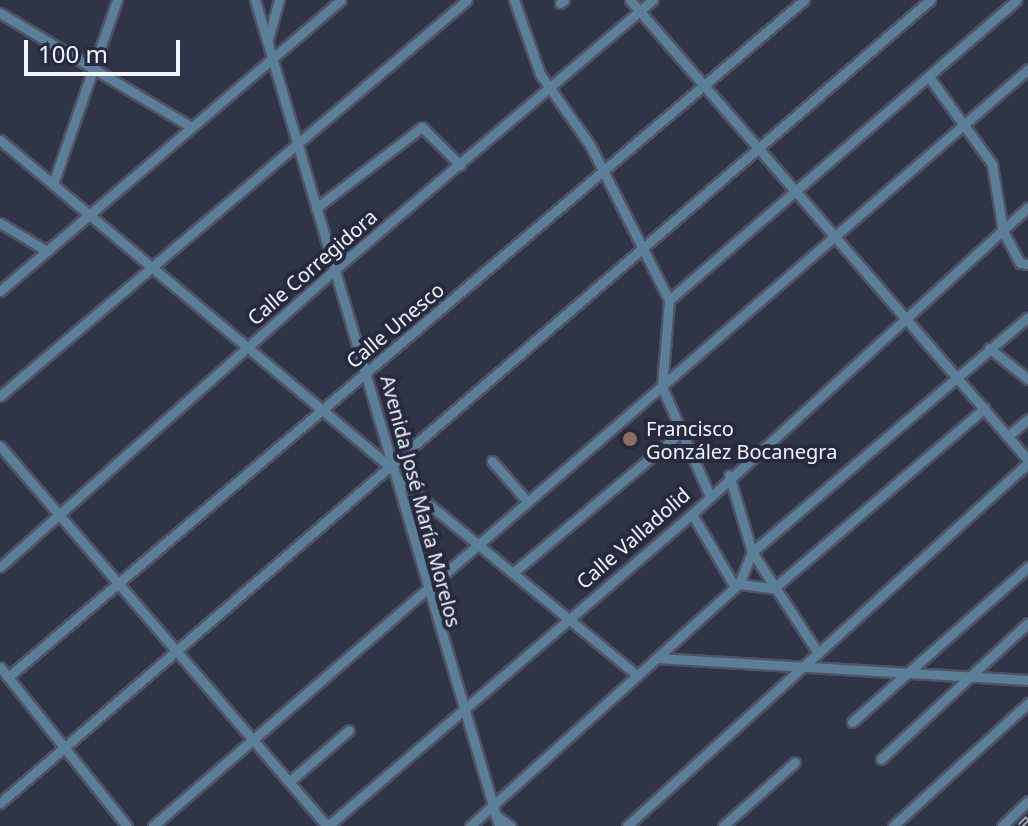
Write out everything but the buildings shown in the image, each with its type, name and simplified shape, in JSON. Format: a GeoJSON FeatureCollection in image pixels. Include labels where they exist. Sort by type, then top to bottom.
{"type":"FeatureCollection","features":[{"type":"Feature","properties":{"kind":"street"},"geometry":{"type":"LineString","coordinates":[[53,184],[96,70],[117,0]]}},
{"type":"Feature","properties":{"kind":"street","name":"Avenida José María Morelos"},"geometry":{"type":"LineString","coordinates":[[255,0],[333,271],[367,372],[389,466],[397,478],[425,589],[499,826]]}},
{"type":"Feature","properties":{"kind":"street"},"geometry":{"type":"LineString","coordinates":[[268,40],[279,0]]}},
{"type":"Feature","properties":{"kind":"street"},"geometry":{"type":"LineString","coordinates":[[0,291],[341,0]]}},
{"type":"Feature","properties":{"kind":"street"},"geometry":{"type":"LineString","coordinates":[[0,396],[467,0]]}},
{"type":"Feature","properties":{"kind":"street"},"geometry":{"type":"LineString","coordinates":[[514,0],[549,89],[580,128],[669,300],[662,387],[679,434],[709,494]]}},
{"type":"Feature","properties":{"kind":"street"},"geometry":{"type":"LineString","coordinates":[[627,826],[1028,462],[957,374],[630,0]]}},
{"type":"Feature","properties":{"kind":"street","name":"Calle Corregidora"},"geometry":{"type":"LineString","coordinates":[[0,567],[333,271],[652,0]]}},
{"type":"Feature","properties":{"kind":"street","name":"Calle Unesco"},"geometry":{"type":"LineString","coordinates":[[8,677],[603,175],[804,0]]}},
{"type":"Feature","properties":{"kind":"street"},"geometry":{"type":"LineString","coordinates":[[0,803],[930,0]]}},
{"type":"Feature","properties":{"kind":"street"},"geometry":{"type":"LineString","coordinates":[[669,300],[1016,0]]}},
{"type":"Feature","properties":{"kind":"street"},"geometry":{"type":"LineString","coordinates":[[0,13],[191,127]]}},
{"type":"Feature","properties":{"kind":"street"},"geometry":{"type":"LineString","coordinates":[[153,826],[527,501],[838,237],[1028,69]]}},
{"type":"Feature","properties":{"kind":"street"},"geometry":{"type":"LineString","coordinates":[[929,77],[992,164],[1003,231],[1024,263]]}},
{"type":"Feature","properties":{"kind":"street"},"geometry":{"type":"LineString","coordinates":[[316,208],[422,127],[460,165]]}},
{"type":"Feature","properties":{"kind":"street"},"geometry":{"type":"LineString","coordinates":[[0,140],[320,412],[389,466]]}},
{"type":"Feature","properties":{"kind":"street","name":"Calle Valladolid"},"geometry":{"type":"LineString","coordinates":[[328,826],[692,514],[729,475],[1028,207]]}},
{"type":"Feature","properties":{"kind":"street"},"geometry":{"type":"LineString","coordinates":[[0,223],[47,251]]}},
{"type":"Feature","properties":{"kind":"street"},"geometry":{"type":"LineString","coordinates":[[470,826],[493,811],[634,673],[657,658],[737,586],[752,552],[957,374],[1028,317]]}},
{"type":"Feature","properties":{"kind":"street"},"geometry":{"type":"LineString","coordinates":[[989,348],[1028,379]]}},
{"type":"Feature","properties":{"kind":"street"},"geometry":{"type":"LineString","coordinates":[[737,586],[774,588],[985,408]]}},
{"type":"Feature","properties":{"kind":"street"},"geometry":{"type":"LineString","coordinates":[[1009,435],[1028,419]]}},
{"type":"Feature","properties":{"kind":"street"},"geometry":{"type":"LineString","coordinates":[[515,571],[679,434]]}},
{"type":"Feature","properties":{"kind":"street"},"geometry":{"type":"LineString","coordinates":[[0,446],[251,741],[328,826]]}},
{"type":"Feature","properties":{"kind":"street"},"geometry":{"type":"LineString","coordinates":[[492,461],[527,501]]}},
{"type":"Feature","properties":{"kind":"street"},"geometry":{"type":"LineString","coordinates":[[729,475],[752,552],[818,653]]}},
{"type":"Feature","properties":{"kind":"street"},"geometry":{"type":"LineString","coordinates":[[397,478],[515,571],[567,620],[634,673]]}},
{"type":"Feature","properties":{"kind":"street"},"geometry":{"type":"LineString","coordinates":[[692,514],[737,586]]}},
{"type":"Feature","properties":{"kind":"street"},"geometry":{"type":"LineString","coordinates":[[852,722],[1028,567]]}},
{"type":"Feature","properties":{"kind":"street"},"geometry":{"type":"LineString","coordinates":[[881,759],[1028,623]]}},
{"type":"Feature","properties":{"kind":"street"},"geometry":{"type":"LineString","coordinates":[[657,658],[1028,680]]}},
{"type":"Feature","properties":{"kind":"street"},"geometry":{"type":"LineString","coordinates":[[0,667],[127,826]]}},
{"type":"Feature","properties":{"kind":"street"},"geometry":{"type":"LineString","coordinates":[[896,825],[1028,703]]}},
{"type":"Feature","properties":{"kind":"street"},"geometry":{"type":"LineString","coordinates":[[289,782],[349,730]]}},
{"type":"Feature","properties":{"kind":"street"},"geometry":{"type":"LineString","coordinates":[[723,826],[795,762]]}},
{"type":"Feature","properties":{"kind":"street"},"geometry":{"type":"LineString","coordinates":[[1002,826],[1028,801]]}},
{"type":"Feature","properties":{"kind":"street"},"geometry":{"type":"LineString","coordinates":[[493,811],[511,826]]}},
{"type":"Feature","properties":{"kind":"railway"},"geometry":{"type":"LineString","coordinates":[[1020,826],[1028,818]]}},
{"type":"Feature","properties":{"kind":"place","name":"Francisco González Bocanegra"},"geometry":{"type":"Point","coordinates":[630,439]}}]}
